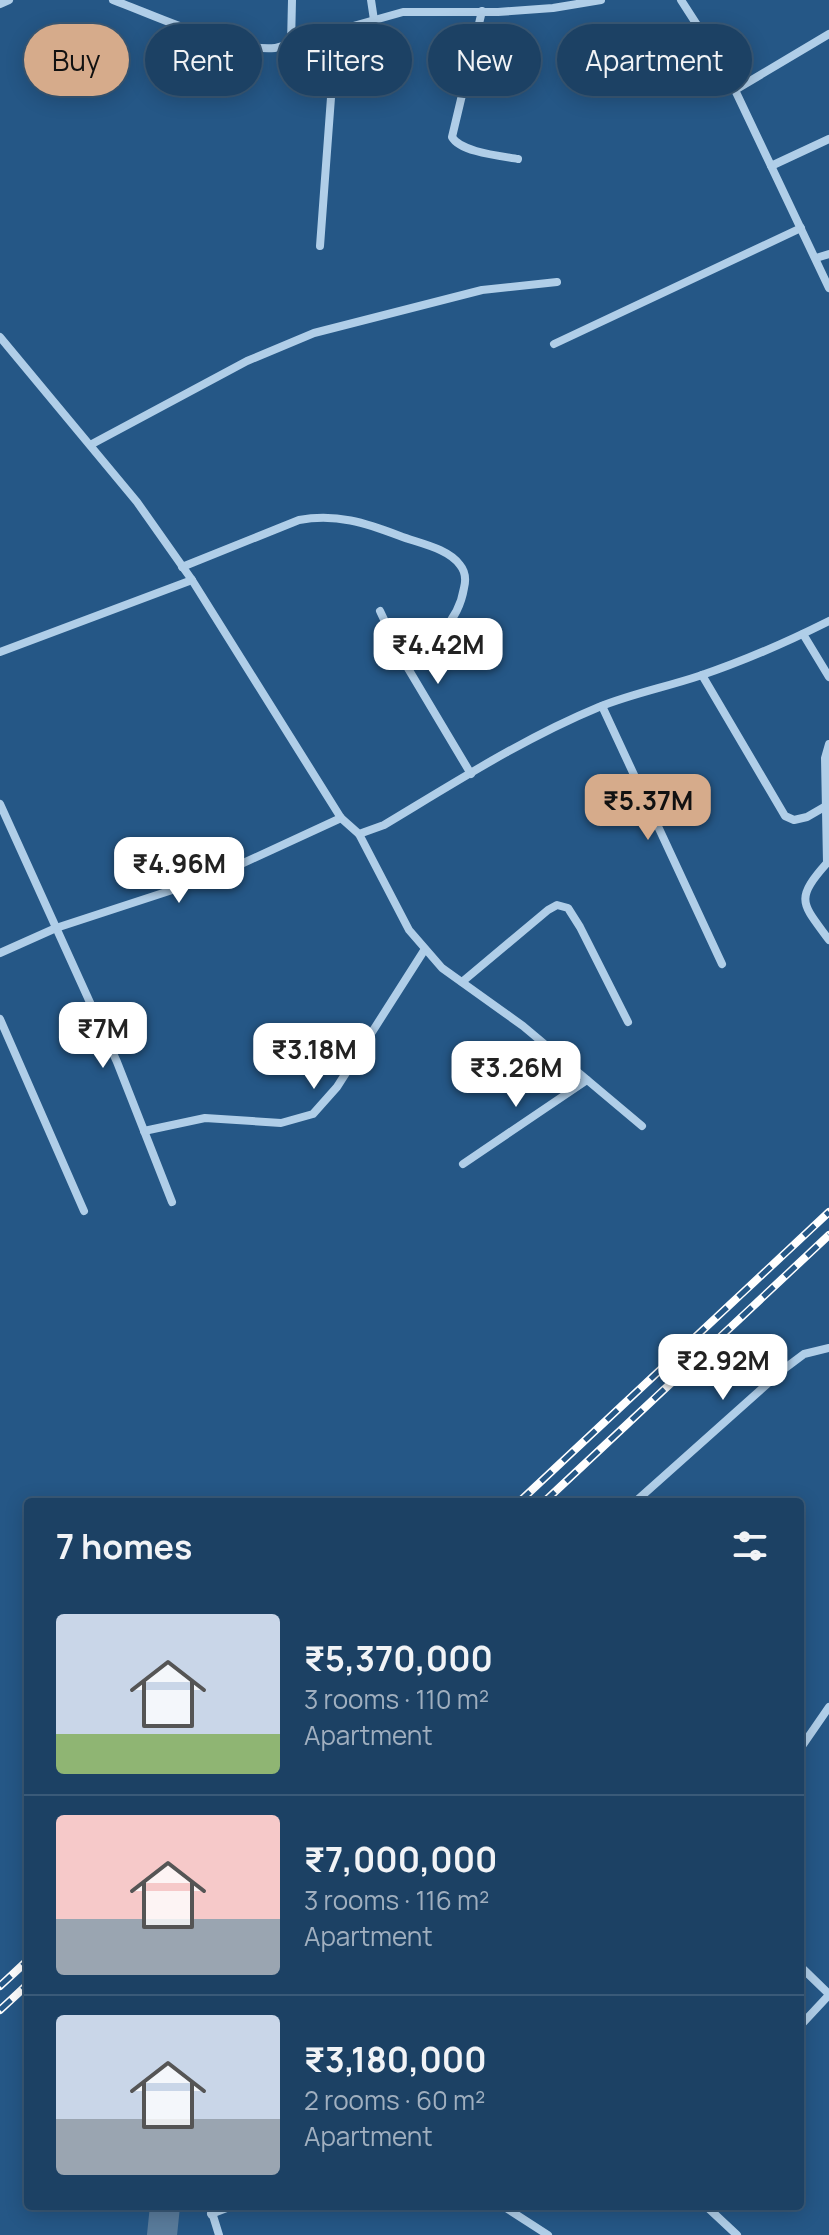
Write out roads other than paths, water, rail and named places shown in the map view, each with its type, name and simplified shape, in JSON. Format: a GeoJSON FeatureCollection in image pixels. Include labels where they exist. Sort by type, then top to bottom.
{"type":"FeatureCollection","features":[{"type":"Feature","properties":{"kind":"street"},"geometry":{"type":"LineString","coordinates":[[0,4],[9,0]]}},
{"type":"Feature","properties":{"kind":"street"},"geometry":{"type":"LineString","coordinates":[[113,0],[235,45],[259,50],[278,46]]}},
{"type":"Feature","properties":{"kind":"street"},"geometry":{"type":"LineString","coordinates":[[291,24],[292,0]]}},
{"type":"Feature","properties":{"kind":"street"},"geometry":{"type":"LineString","coordinates":[[371,0],[374,20]]}},
{"type":"Feature","properties":{"kind":"street"},"geometry":{"type":"LineString","coordinates":[[359,24],[403,12],[553,8],[601,0]]}},
{"type":"Feature","properties":{"kind":"street"},"geometry":{"type":"LineString","coordinates":[[681,0],[696,24]]}},
{"type":"Feature","properties":{"kind":"street"},"geometry":{"type":"LineString","coordinates":[[482,11],[452,137],[455,143],[464,147],[518,159]]}},
{"type":"Feature","properties":{"kind":"street"},"geometry":{"type":"LineString","coordinates":[[752,80],[829,34]]}},
{"type":"Feature","properties":{"kind":"street"},"geometry":{"type":"LineString","coordinates":[[320,246],[331,96]]}},
{"type":"Feature","properties":{"kind":"street"},"geometry":{"type":"LineString","coordinates":[[738,96],[829,288]]}},
{"type":"Feature","properties":{"kind":"street"},"geometry":{"type":"LineString","coordinates":[[771,166],[829,139]]}},
{"type":"Feature","properties":{"kind":"street"},"geometry":{"type":"LineString","coordinates":[[554,344],[801,228]]}},
{"type":"Feature","properties":{"kind":"street"},"geometry":{"type":"LineString","coordinates":[[816,258],[829,254]]}},
{"type":"Feature","properties":{"kind":"street"},"geometry":{"type":"LineString","coordinates":[[92,444],[247,361],[314,333],[482,290],[557,282]]}},
{"type":"Feature","properties":{"kind":"street"},"geometry":{"type":"LineString","coordinates":[[0,337],[92,444],[192,580],[341,818],[359,834],[409,930],[442,968],[523,1026],[642,1126]]}},
{"type":"Feature","properties":{"kind":"street"},"geometry":{"type":"LineString","coordinates":[[182,567],[299,520],[318,516],[361,522],[448,554],[461,565],[466,579],[453,621],[426,646],[403,660]]}},
{"type":"Feature","properties":{"kind":"street"},"geometry":{"type":"LineString","coordinates":[[0,652],[192,580]]}},
{"type":"Feature","properties":{"kind":"street"},"geometry":{"type":"LineString","coordinates":[[380,611],[403,660],[471,774]]}},
{"type":"Feature","properties":{"kind":"street"},"geometry":{"type":"LineString","coordinates":[[359,834],[384,825],[524,743],[602,706],[702,675],[773,648],[829,621]]}},
{"type":"Feature","properties":{"kind":"street"},"geometry":{"type":"LineString","coordinates":[[803,634],[829,677]]}},
{"type":"Feature","properties":{"kind":"street"},"geometry":{"type":"LineString","coordinates":[[702,675],[785,816],[794,820],[807,817],[826,806]]}},
{"type":"Feature","properties":{"kind":"street"},"geometry":{"type":"LineString","coordinates":[[602,706],[722,964]]}},
{"type":"Feature","properties":{"kind":"street"},"geometry":{"type":"LineString","coordinates":[[829,744],[825,758],[828,863],[807,885],[804,898],[810,914],[829,940]]}},
{"type":"Feature","properties":{"kind":"street"},"geometry":{"type":"LineString","coordinates":[[0,804],[117,1062],[172,1202]]}},
{"type":"Feature","properties":{"kind":"street"},"geometry":{"type":"LineString","coordinates":[[0,953],[56,928],[215,876],[341,818]]}},
{"type":"Feature","properties":{"kind":"street"},"geometry":{"type":"LineString","coordinates":[[462,982],[557,905],[568,908],[580,927],[628,1022]]}},
{"type":"Feature","properties":{"kind":"street"},"geometry":{"type":"LineString","coordinates":[[144,1131],[205,1118],[281,1123],[298,1121],[313,1114],[337,1087],[425,949]]}},
{"type":"Feature","properties":{"kind":"street"},"geometry":{"type":"LineString","coordinates":[[0,1019],[84,1211]]}},
{"type":"Feature","properties":{"kind":"street"},"geometry":{"type":"LineString","coordinates":[[463,1164],[587,1080]]}},
{"type":"Feature","properties":{"kind":"street"},"geometry":{"type":"LineString","coordinates":[[639,1498],[784,1369],[804,1354],[829,1348]]}},
{"type":"Feature","properties":{"kind":"street"},"geometry":{"type":"LineString","coordinates":[[804,1743],[829,1707]]}},
{"type":"Feature","properties":{"kind":"street"},"geometry":{"type":"LineString","coordinates":[[804,1970],[829,1994],[804,2022]]}},
{"type":"Feature","properties":{"kind":"street"},"geometry":{"type":"LineString","coordinates":[[211,2210],[219,2235]]}},
{"type":"Feature","properties":{"kind":"street"},"geometry":{"type":"LineString","coordinates":[[509,2210],[548,2235]]}},
{"type":"Feature","properties":{"kind":"street"},"geometry":{"type":"LineString","coordinates":[[710,2210],[737,2235]]}},
{"type":"Feature","properties":{"kind":"waterway"},"geometry":{"type":"LineString","coordinates":[[162,2235],[165,2210]]}},
{"type":"Feature","properties":{"kind":"railway"},"geometry":{"type":"LineString","coordinates":[[523,1498],[829,1212]]}},
{"type":"Feature","properties":{"kind":"railway"},"geometry":{"type":"LineString","coordinates":[[548,1498],[829,1235]]}},
{"type":"Feature","properties":{"kind":"railway"},"geometry":{"type":"LineString","coordinates":[[0,1986],[24,1964]]}},
{"type":"Feature","properties":{"kind":"railway"},"geometry":{"type":"LineString","coordinates":[[0,2010],[24,1988]]}}]}
